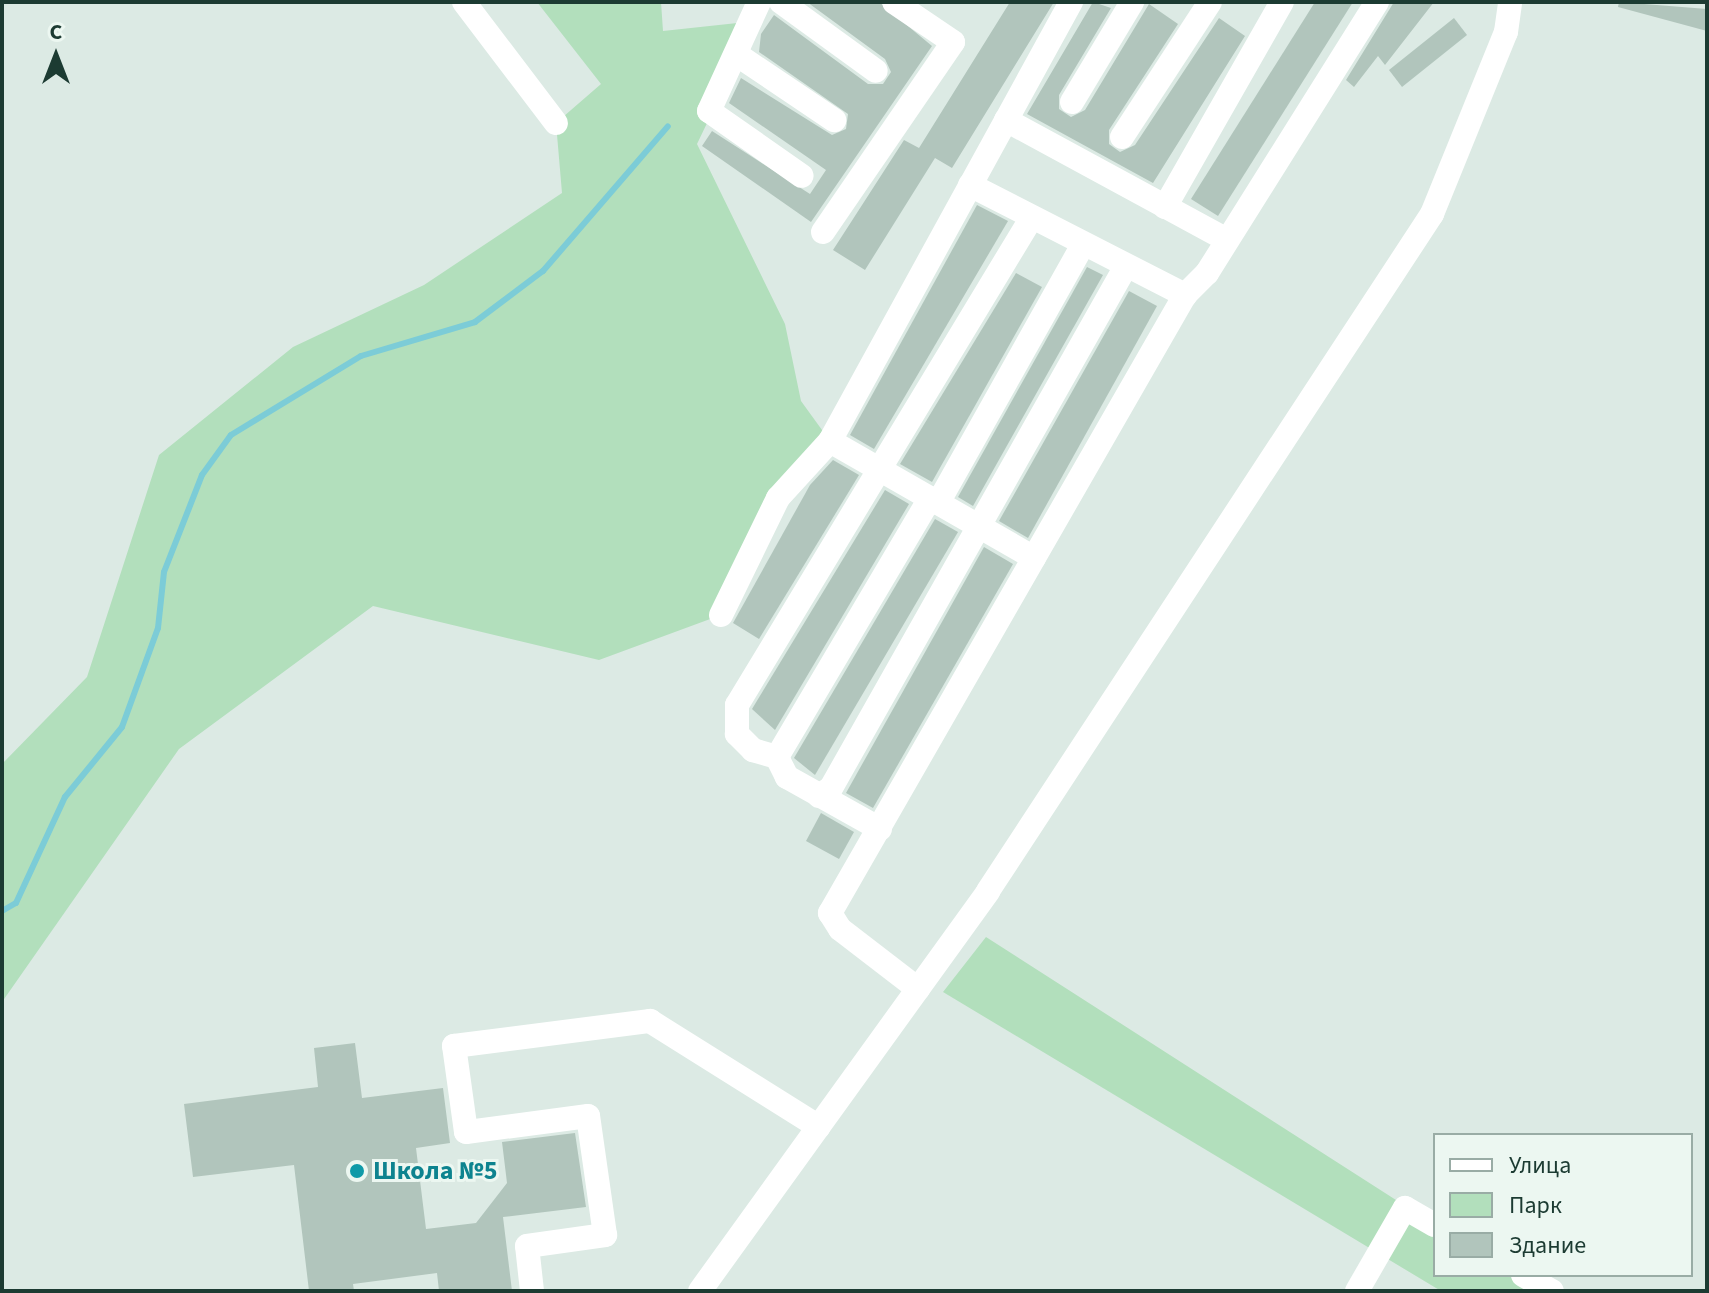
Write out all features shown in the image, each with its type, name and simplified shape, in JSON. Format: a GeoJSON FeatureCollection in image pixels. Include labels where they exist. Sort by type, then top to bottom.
{"type":"FeatureCollection","features":[{"type":"Feature","properties":{"kind":"street"},"geometry":{"type":"LineString","coordinates":[[464,2],[556,123]]}},
{"type":"Feature","properties":{"kind":"street"},"geometry":{"type":"LineString","coordinates":[[759,2],[739,56],[709,111],[802,176]]}},
{"type":"Feature","properties":{"kind":"street"},"geometry":{"type":"LineString","coordinates":[[781,2],[876,71]]}},
{"type":"Feature","properties":{"kind":"street"},"geometry":{"type":"LineString","coordinates":[[823,232],[953,42],[894,2]]}},
{"type":"Feature","properties":{"kind":"street"},"geometry":{"type":"LineString","coordinates":[[721,615],[778,498],[830,441],[1071,2]]}},
{"type":"Feature","properties":{"kind":"street"},"geometry":{"type":"LineString","coordinates":[[1072,102],[1132,2]]}},
{"type":"Feature","properties":{"kind":"street"},"geometry":{"type":"LineString","coordinates":[[1122,137],[1210,2]]}},
{"type":"Feature","properties":{"kind":"street"},"geometry":{"type":"LineString","coordinates":[[1165,207],[1282,2]]}},
{"type":"Feature","properties":{"kind":"street"},"geometry":{"type":"LineString","coordinates":[[918,989],[840,929],[830,913],[1185,295],[1225,239],[1377,2]]}},
{"type":"Feature","properties":{"kind":"street"},"geometry":{"type":"LineString","coordinates":[[700,1291],[918,989],[1432,214],[1506,32],[1510,2]]}},
{"type":"Feature","properties":{"kind":"street"},"geometry":{"type":"LineString","coordinates":[[739,56],[834,120]]}},
{"type":"Feature","properties":{"kind":"street"},"geometry":{"type":"LineString","coordinates":[[1006,120],[1225,239]]}},
{"type":"Feature","properties":{"kind":"street"},"geometry":{"type":"LineString","coordinates":[[970,185],[1082,246],[1185,295]]}},
{"type":"Feature","properties":{"kind":"street"},"geometry":{"type":"LineString","coordinates":[[880,829],[787,777],[777,757],[753,750],[737,734],[737,705],[884,467],[1032,217]]}},
{"type":"Feature","properties":{"kind":"street"},"geometry":{"type":"LineString","coordinates":[[777,757],[934,501],[1082,246]]}},
{"type":"Feature","properties":{"kind":"street"},"geometry":{"type":"LineString","coordinates":[[819,796],[831,788],[1126,266]]}},
{"type":"Feature","properties":{"kind":"street"},"geometry":{"type":"LineString","coordinates":[[830,441],[884,467],[980,529],[1034,558]]}},
{"type":"Feature","properties":{"kind":"street"},"geometry":{"type":"LineString","coordinates":[[532,1291],[527,1246],[605,1235],[588,1116],[466,1132],[454,1046],[650,1021],[819,1127]]}},
{"type":"Feature","properties":{"kind":"street"},"geometry":{"type":"LineString","coordinates":[[1357,1291],[1405,1208],[1433,1224]]}},
{"type":"Feature","properties":{"kind":"street"},"geometry":{"type":"LineString","coordinates":[[1527,1277],[1552,1291]]}},
{"type":"Feature","properties":{"kind":"green space"},"geometry":{"type":"Polygon","coordinates":[[[537,2],[661,2],[663,31],[756,21],[697,144],[785,324],[801,401],[830,441],[778,498],[721,615],[599,660],[373,606],[179,749],[2,1002],[2,764],[87,677],[159,455],[293,347],[424,285],[562,193],[556,123],[601,84],[537,2]]]}},
{"type":"Feature","properties":{"kind":"green space"},"geometry":{"type":"Polygon","coordinates":[[[986,937],[1433,1224],[1433,1277],[1527,1277],[1552,1291],[1441,1291],[943,992],[986,937]]]}},
{"type":"Feature","properties":{"kind":"building"},"geometry":{"type":"Polygon","coordinates":[[[807,2],[879,2],[932,46],[811,222],[702,146],[712,131],[810,194],[826,170],[729,103],[741,78],[832,135],[846,129],[848,114],[759,52],[761,34],[774,15],[868,84],[883,84],[891,72],[885,59],[807,2]]]}},
{"type":"Feature","properties":{"kind":"building"},"geometry":{"type":"Polygon","coordinates":[[[1010,2],[1054,2],[952,168],[935,158],[865,270],[833,250],[904,140],[919,148],[1010,2]]]}},
{"type":"Feature","properties":{"kind":"building"},"geometry":{"type":"Polygon","coordinates":[[[1093,2],[1111,8],[1059,95],[1059,109],[1071,117],[1085,110],[1149,4],[1178,24],[1109,130],[1109,144],[1120,152],[1135,145],[1219,18],[1245,36],[1153,183],[1027,114],[1093,2]]]}},
{"type":"Feature","properties":{"kind":"building"},"geometry":{"type":"Polygon","coordinates":[[[1315,2],[1353,2],[1218,216],[1191,199],[1315,2]]]}},
{"type":"Feature","properties":{"kind":"building"},"geometry":{"type":"Polygon","coordinates":[[[1394,2],[1434,2],[1385,65],[1378,56],[1354,87],[1346,80],[1394,2]]]}},
{"type":"Feature","properties":{"kind":"building"},"geometry":{"type":"Polygon","coordinates":[[[1619,2],[1707,9],[1707,31],[1618,7],[1619,2]]]}},
{"type":"Feature","properties":{"kind":"building"},"geometry":{"type":"Polygon","coordinates":[[[1454,18],[1467,35],[1402,87],[1389,70],[1454,18]]]}},
{"type":"Feature","properties":{"kind":"building"},"geometry":{"type":"Polygon","coordinates":[[[977,205],[1008,221],[874,449],[850,435],[977,205]]]}},
{"type":"Feature","properties":{"kind":"building"},"geometry":{"type":"Polygon","coordinates":[[[1087,267],[1103,275],[973,506],[958,497],[1087,267]]]}},
{"type":"Feature","properties":{"kind":"building"},"geometry":{"type":"Polygon","coordinates":[[[1016,273],[1042,287],[932,482],[900,464],[1016,273]]]}},
{"type":"Feature","properties":{"kind":"building"},"geometry":{"type":"Polygon","coordinates":[[[1129,291],[1157,306],[1028,538],[999,521],[1129,291]]]}},
{"type":"Feature","properties":{"kind":"building"},"geometry":{"type":"Polygon","coordinates":[[[833,460],[859,475],[759,639],[733,623],[810,485],[833,460]]]}},
{"type":"Feature","properties":{"kind":"building"},"geometry":{"type":"Polygon","coordinates":[[[885,490],[909,504],[775,730],[752,709],[885,490]]]}},
{"type":"Feature","properties":{"kind":"building"},"geometry":{"type":"Polygon","coordinates":[[[935,519],[958,532],[815,775],[794,758],[935,519]]]}},
{"type":"Feature","properties":{"kind":"building"},"geometry":{"type":"Polygon","coordinates":[[[984,547],[1013,564],[873,808],[846,793],[984,547]]]}},
{"type":"Feature","properties":{"kind":"building"},"geometry":{"type":"Polygon","coordinates":[[[821,813],[854,832],[839,859],[806,841],[821,813]]]}},
{"type":"Feature","properties":{"kind":"building","name":"Школа №5"},"geometry":{"type":"Polygon","coordinates":[[[355,1043],[362,1098],[443,1088],[450,1143],[416,1148],[426,1229],[476,1223],[507,1183],[502,1142],[575,1133],[586,1207],[503,1217],[512,1291],[439,1291],[437,1273],[353,1284],[354,1291],[309,1291],[294,1165],[193,1177],[184,1104],[318,1087],[314,1048],[355,1043]]]}},
{"type":"Feature","properties":{"kind":"waterway"},"geometry":{"type":"LineString","coordinates":[[2,911],[16,903],[65,797],[122,727],[158,628],[164,572],[202,475],[231,435],[361,356],[475,322],[543,271],[668,126]]}},
{"type":"Feature","properties":{"kind":"place","name":"Школа №5"},"geometry":{"type":"Point","coordinates":[357,1171]}}]}
